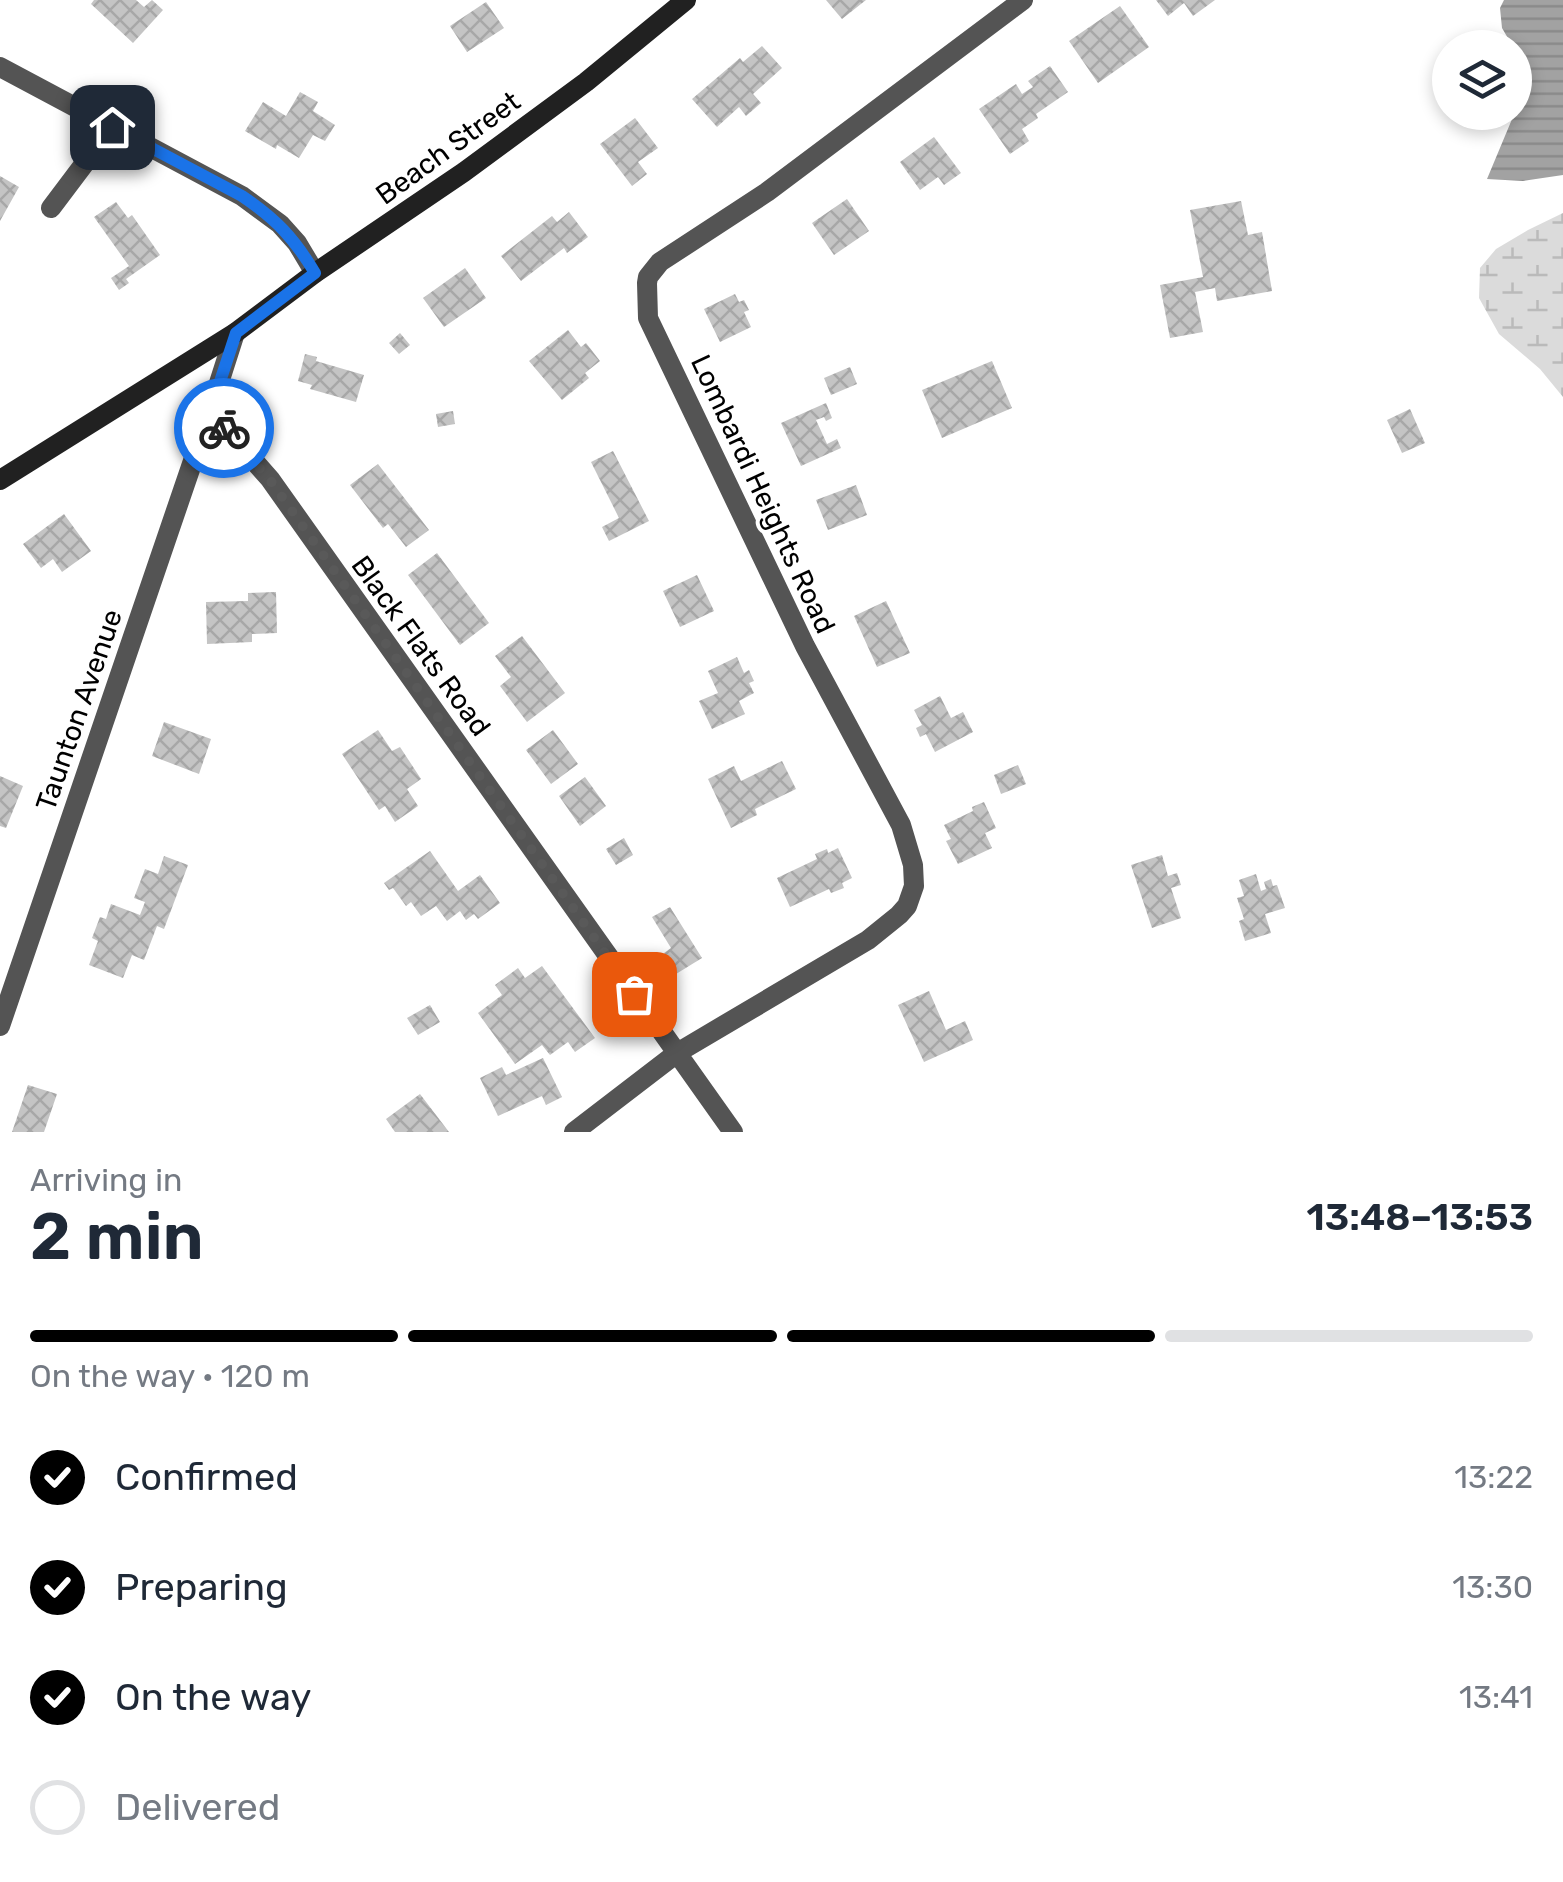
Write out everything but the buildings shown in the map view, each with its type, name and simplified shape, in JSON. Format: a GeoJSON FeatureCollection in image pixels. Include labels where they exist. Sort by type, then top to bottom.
{"type":"FeatureCollection","features":[{"type":"Feature","properties":{"kind":"street","name":"Beach Street"},"geometry":{"type":"LineString","coordinates":[[0,480],[236,333],[586,82],[686,0]]}},
{"type":"Feature","properties":{"kind":"street","name":"Lombardi Heights Road"},"geometry":{"type":"LineString","coordinates":[[677,1053],[877,933],[907,906],[914,886],[914,865],[901,825],[805,646],[648,318],[648,277],[660,262],[768,192],[1023,0]]}},
{"type":"Feature","properties":{"kind":"street"},"geometry":{"type":"LineString","coordinates":[[0,67],[262,209],[297,243],[315,273]]}},
{"type":"Feature","properties":{"kind":"street"},"geometry":{"type":"LineString","coordinates":[[52,208],[112,127]]}},
{"type":"Feature","properties":{"kind":"street"},"geometry":{"type":"LineString","coordinates":[[210,412],[236,333]]}},
{"type":"Feature","properties":{"kind":"street","name":"Black Flats Road"},"geometry":{"type":"LineString","coordinates":[[210,412],[270,480],[733,1132]]}},
{"type":"Feature","properties":{"kind":"street","name":"Taunton Avenue"},"geometry":{"type":"LineString","coordinates":[[0,1026],[210,412]]}},
{"type":"Feature","properties":{"kind":"street"},"geometry":{"type":"LineString","coordinates":[[574,1132],[677,1053]]}},
{"type":"Feature","properties":{"kind":"green space"},"geometry":{"type":"Polygon","coordinates":[[[1563,213],[1563,397],[1540,369],[1499,334],[1479,298],[1480,268],[1496,249],[1563,213]]]}},
{"type":"Feature","properties":{"kind":"shaded area"},"geometry":{"type":"Polygon","coordinates":[[[1504,0],[1563,0],[1563,175],[1523,181],[1487,179],[1507,130],[1532,130],[1532,30],[1503,30],[1500,8],[1504,0]]]}},
{"type":"Feature","properties":{"kind":"way so far"},"geometry":{"type":"LineString","coordinates":[[224,428],[270,480],[634,994]]}},
{"type":"Feature","properties":{"kind":"route"},"geometry":{"type":"LineString","coordinates":[[112,127],[262,209],[297,243],[315,273],[236,333],[210,412],[224,428]]}}]}
